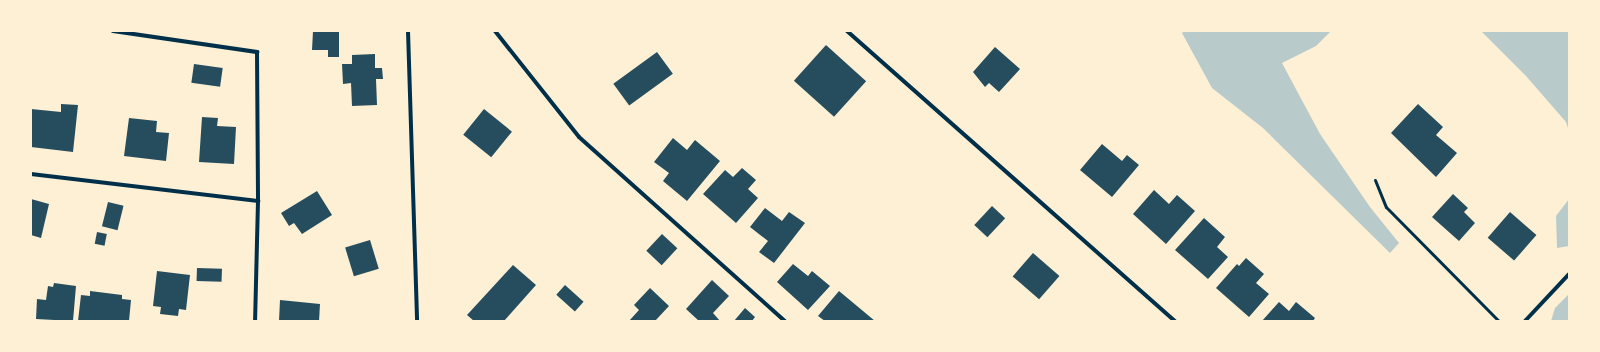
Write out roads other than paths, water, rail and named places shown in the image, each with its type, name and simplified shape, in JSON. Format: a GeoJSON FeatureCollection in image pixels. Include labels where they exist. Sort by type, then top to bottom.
{"type":"FeatureCollection","features":[{"type":"Feature","properties":{"kind":"street"},"geometry":{"type":"LineString","coordinates":[[113,31],[257,52],[258,201],[255,321]]}},
{"type":"Feature","properties":{"kind":"street"},"geometry":{"type":"LineString","coordinates":[[408,31],[417,321]]}},
{"type":"Feature","properties":{"kind":"street"},"geometry":{"type":"LineString","coordinates":[[495,31],[578,137],[785,321]]}},
{"type":"Feature","properties":{"kind":"street"},"geometry":{"type":"LineString","coordinates":[[847,31],[1175,321]]}},
{"type":"Feature","properties":{"kind":"street"},"geometry":{"type":"LineString","coordinates":[[31,174],[258,201]]}},
{"type":"Feature","properties":{"kind":"street"},"geometry":{"type":"LineString","coordinates":[[1525,321],[1569,274]]}},
{"type":"Feature","properties":{"kind":"lane"},"geometry":{"type":"LineString","coordinates":[[1375,180],[1386,207],[1500,321]]}}]}
